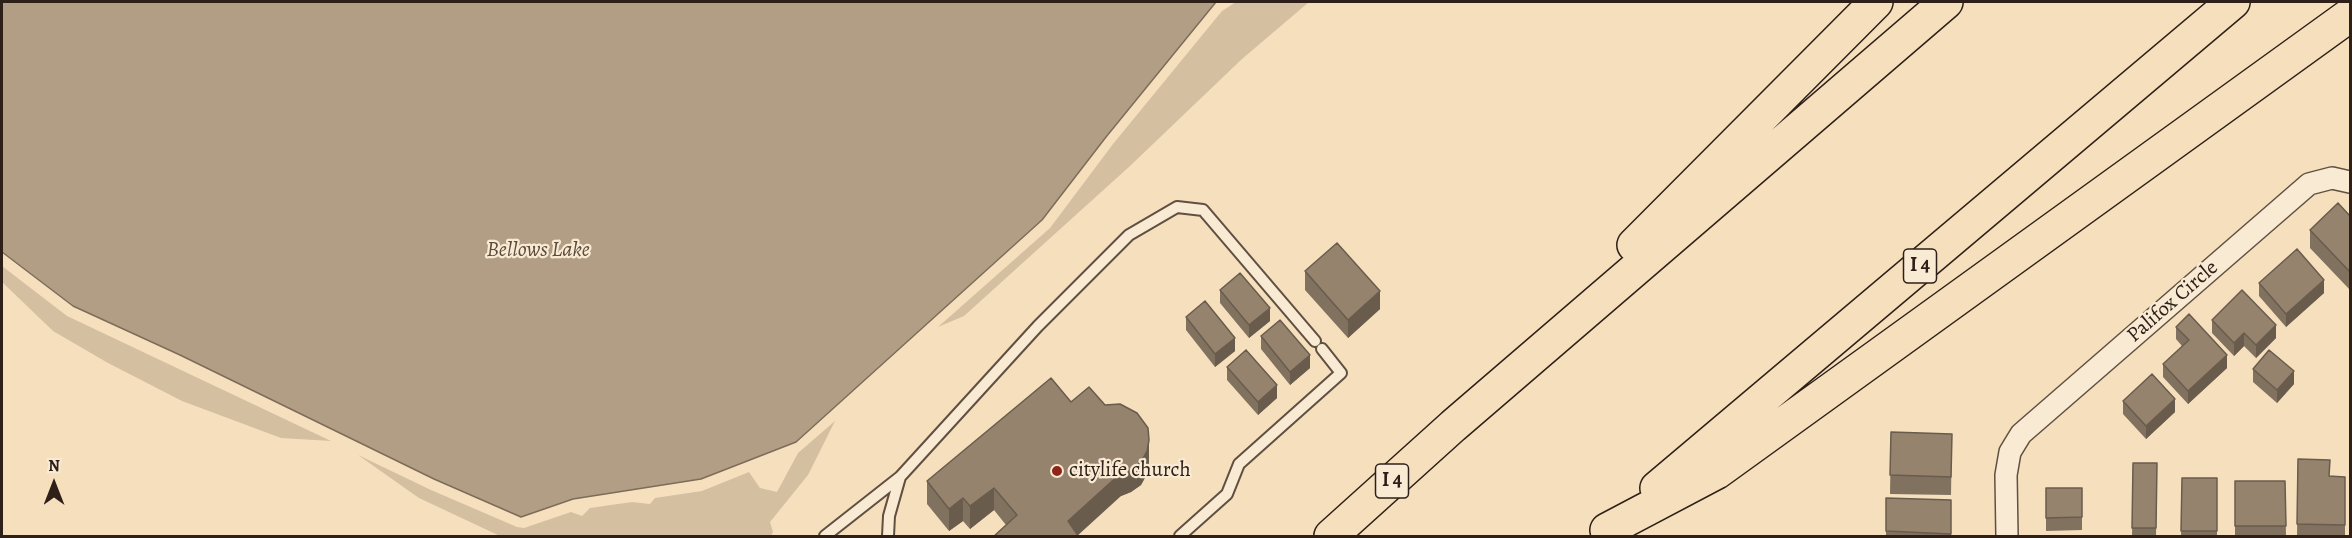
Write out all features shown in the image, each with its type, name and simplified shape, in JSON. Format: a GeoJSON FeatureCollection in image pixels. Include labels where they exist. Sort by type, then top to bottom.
{"type":"FeatureCollection","features":[{"type":"Feature","properties":{"kind":"highway"},"geometry":{"type":"LineString","coordinates":[[1453,426],[1876,2]]}},
{"type":"Feature","properties":{"kind":"highway","name":"I 4"},"geometry":{"type":"LineString","coordinates":[[1331,537],[1453,426],[1946,2]]}},
{"type":"Feature","properties":{"kind":"highway","name":"I 4"},"geometry":{"type":"LineString","coordinates":[[1603,533],[2233,2]]}},
{"type":"Feature","properties":{"kind":"highway"},"geometry":{"type":"LineString","coordinates":[[1603,533],[1717,472],[2350,15]]}},
{"type":"Feature","properties":{"kind":"street","name":"Palifox Circle"},"geometry":{"type":"LineString","coordinates":[[2007,537],[2006,475],[2010,452],[2021,434],[2309,184],[2332,178],[2350,182]]}},
{"type":"Feature","properties":{"kind":"lane"},"geometry":{"type":"LineString","coordinates":[[825,537],[900,477],[1038,326],[1129,235],[1177,207],[1203,210],[1341,373],[1239,464],[1227,494],[1180,537]]}},
{"type":"Feature","properties":{"kind":"lane"},"geometry":{"type":"LineString","coordinates":[[888,537],[889,516],[900,477]]}},
{"type":"Feature","properties":{"kind":"shaded area"},"geometry":{"type":"Polygon","coordinates":[[[1236,2],[1309,2],[1242,59],[1130,166],[964,316],[938,327],[1050,228],[1113,144],[1222,11],[1236,2]]]}},
{"type":"Feature","properties":{"kind":"shaded area"},"geometry":{"type":"Polygon","coordinates":[[[2,266],[67,316],[331,441],[281,438],[182,401],[108,363],[53,331],[2,282],[2,266]]]}},
{"type":"Feature","properties":{"kind":"shaded area"},"geometry":{"type":"Polygon","coordinates":[[[835,421],[808,475],[770,522],[773,532],[771,536],[500,536],[419,498],[358,455],[431,490],[524,528],[571,512],[582,516],[590,508],[632,502],[650,504],[655,498],[702,491],[749,472],[760,488],[777,492],[798,453],[835,421]]]}},
{"type":"Feature","properties":{"kind":"water","name":"Bellows Lake"},"geometry":{"type":"Polygon","coordinates":[[[2,2],[1216,2],[1042,220],[796,442],[701,479],[573,499],[521,517],[434,479],[180,355],[73,306],[2,252],[2,2]]]}},
{"type":"Feature","properties":{"kind":"building"},"geometry":{"type":"Polygon","coordinates":[[[2338,203],[2350,216],[2350,272],[2310,230],[2338,203]]]}},
{"type":"Feature","properties":{"kind":"building"},"geometry":{"type":"Polygon","coordinates":[[[1337,243],[1380,291],[1348,320],[1305,271],[1337,243]]]}},
{"type":"Feature","properties":{"kind":"building"},"geometry":{"type":"Polygon","coordinates":[[[2297,249],[2324,280],[2286,314],[2259,283],[2297,249]]]}},
{"type":"Feature","properties":{"kind":"building"},"geometry":{"type":"Polygon","coordinates":[[[1240,273],[1270,308],[1249,325],[1220,290],[1240,273]]]}},
{"type":"Feature","properties":{"kind":"building"},"geometry":{"type":"Polygon","coordinates":[[[2242,290],[2276,325],[2256,345],[2244,333],[2234,343],[2212,320],[2242,290]]]}},
{"type":"Feature","properties":{"kind":"building"},"geometry":{"type":"Polygon","coordinates":[[[1205,301],[1235,338],[1215,354],[1186,317],[1205,301]]]}},
{"type":"Feature","properties":{"kind":"building"},"geometry":{"type":"Polygon","coordinates":[[[2189,314],[2227,355],[2188,391],[2163,364],[2189,340],[2176,327],[2189,314]]]}},
{"type":"Feature","properties":{"kind":"building"},"geometry":{"type":"Polygon","coordinates":[[[1280,320],[1310,355],[1290,372],[1261,336],[1280,320]]]}},
{"type":"Feature","properties":{"kind":"building"},"geometry":{"type":"Polygon","coordinates":[[[1246,350],[1277,385],[1258,402],[1227,367],[1246,350]]]}},
{"type":"Feature","properties":{"kind":"building"},"geometry":{"type":"Polygon","coordinates":[[[2269,350],[2294,371],[2277,390],[2253,369],[2269,350]]]}},
{"type":"Feature","properties":{"kind":"building"},"geometry":{"type":"Polygon","coordinates":[[[2152,374],[2175,399],[2146,426],[2123,401],[2152,374]]]}},
{"type":"Feature","properties":{"kind":"building","name":"citylife church"},"geometry":{"type":"Polygon","coordinates":[[[1051,378],[1071,402],[1089,387],[1105,405],[1120,404],[1137,413],[1148,428],[1147,451],[1141,462],[1131,470],[1121,473],[1068,521],[1079,537],[993,537],[1017,515],[994,488],[970,506],[963,498],[949,509],[927,481],[1051,378]]]}},
{"type":"Feature","properties":{"kind":"building"},"geometry":{"type":"Polygon","coordinates":[[[1891,432],[1952,434],[1951,477],[1890,475],[1891,432]]]}},
{"type":"Feature","properties":{"kind":"building"},"geometry":{"type":"Polygon","coordinates":[[[2298,459],[2330,460],[2329,476],[2345,477],[2345,525],[2297,524],[2298,459]]]}},
{"type":"Feature","properties":{"kind":"building"},"geometry":{"type":"Polygon","coordinates":[[[2133,463],[2157,463],[2156,528],[2132,528],[2133,463]]]}},
{"type":"Feature","properties":{"kind":"building"},"geometry":{"type":"Polygon","coordinates":[[[2182,478],[2217,478],[2217,531],[2181,531],[2182,478]]]}},
{"type":"Feature","properties":{"kind":"building"},"geometry":{"type":"Polygon","coordinates":[[[2235,481],[2285,481],[2286,526],[2235,526],[2235,481]]]}},
{"type":"Feature","properties":{"kind":"building"},"geometry":{"type":"Polygon","coordinates":[[[2046,488],[2082,488],[2082,517],[2046,518],[2046,488]]]}},
{"type":"Feature","properties":{"kind":"building"},"geometry":{"type":"Polygon","coordinates":[[[1886,498],[1951,500],[1951,534],[1886,531],[1886,498]]]}},
{"type":"Feature","properties":{"kind":"place","name":"citylife church"},"geometry":{"type":"Point","coordinates":[1057,471]}}]}
